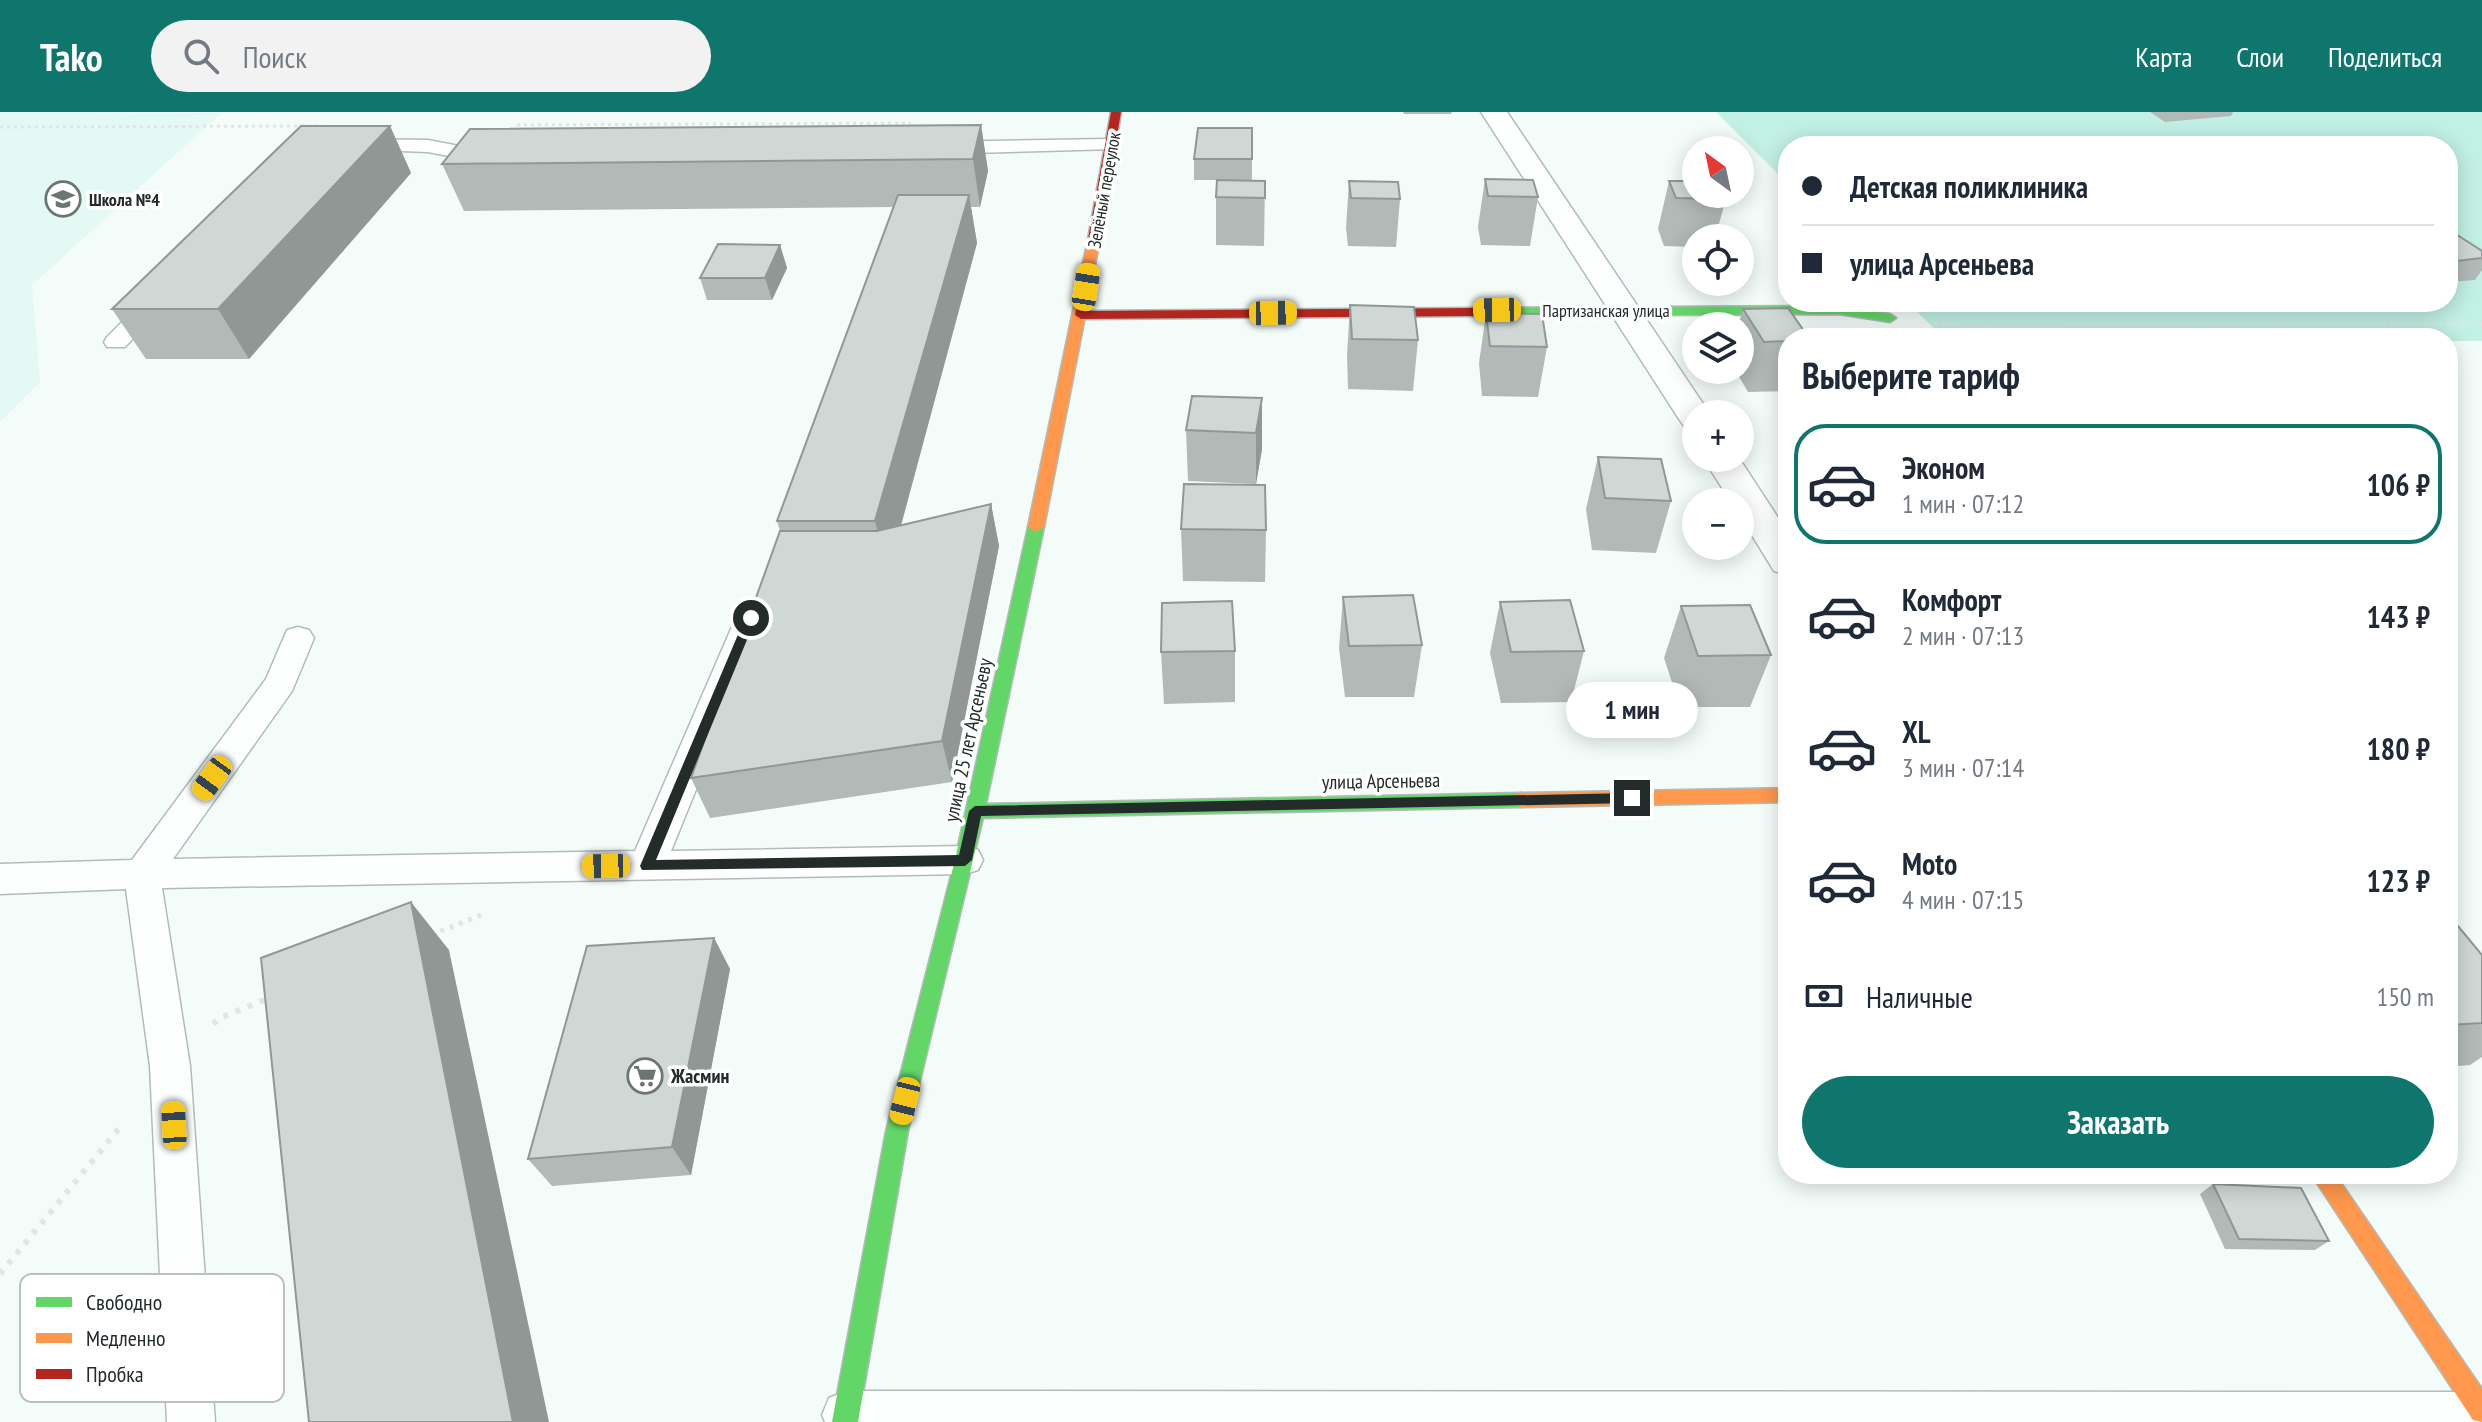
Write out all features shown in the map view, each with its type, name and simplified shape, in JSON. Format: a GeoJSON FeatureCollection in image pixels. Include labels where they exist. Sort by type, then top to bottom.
{"type":"FeatureCollection","features":[{"type":"Feature","properties":{"kind":"main road","name":"улица 25 лет Арсеньеву"},"geometry":{"type":"LineString","coordinates":[[846,1419],[897,1131],[965,860],[1081,315],[1108,145],[1117,112]]}},
{"type":"Feature","properties":{"kind":"main road","name":"Зелёный переулок"},"geometry":{"type":"LineString","coordinates":[[1081,315],[1117,112]]}},
{"type":"Feature","properties":{"kind":"main road","name":"Партизанская улица"},"geometry":{"type":"LineString","coordinates":[[1081,315],[1778,310]]}},
{"type":"Feature","properties":{"kind":"main road","name":"Партизанская улица"},"geometry":{"type":"LineString","coordinates":[[1852,312],[1890,318]]}},
{"type":"Feature","properties":{"kind":"main road","name":"улица Арсеньева"},"geometry":{"type":"LineString","coordinates":[[975,811],[1778,795]]}},
{"type":"Feature","properties":{"kind":"main road"},"geometry":{"type":"LineString","coordinates":[[2329,1184],[2482,1414]]}},
{"type":"Feature","properties":{"kind":"street"},"geometry":{"type":"LineString","coordinates":[[1494,112],[1684,400]]}},
{"type":"Feature","properties":{"kind":"street"},"geometry":{"type":"LineString","coordinates":[[1730,472],[1778,546]]}},
{"type":"Feature","properties":{"kind":"lane"},"geometry":{"type":"LineString","coordinates":[[331,135],[428,146],[480,156],[511,156]]}},
{"type":"Feature","properties":{"kind":"lane"},"geometry":{"type":"LineString","coordinates":[[920,149],[1108,145]]}},
{"type":"Feature","properties":{"kind":"lane"},"geometry":{"type":"LineString","coordinates":[[116,342],[171,287]]}},
{"type":"Feature","properties":{"kind":"lane"},"geometry":{"type":"LineString","coordinates":[[647,866],[768,577]]}},
{"type":"Feature","properties":{"kind":"lane"},"geometry":{"type":"LineString","coordinates":[[182,1274],[170,1066],[142,874],[281,683],[298,638]]}},
{"type":"Feature","properties":{"kind":"lane"},"geometry":{"type":"LineString","coordinates":[[0,879],[965,860]]}},
{"type":"Feature","properties":{"kind":"lane"},"geometry":{"type":"LineString","coordinates":[[190,1402],[191,1422]]}},
{"type":"Feature","properties":{"kind":"lane"},"geometry":{"type":"LineString","coordinates":[[846,1419],[2482,1414]]}},
{"type":"Feature","properties":{"kind":"path"},"geometry":{"type":"LineString","coordinates":[[510,125],[924,123]]}},
{"type":"Feature","properties":{"kind":"path"},"geometry":{"type":"LineString","coordinates":[[0,127],[331,135]]}},
{"type":"Feature","properties":{"kind":"path"},"geometry":{"type":"LineString","coordinates":[[1890,318],[1966,326],[2482,324]]}},
{"type":"Feature","properties":{"kind":"path"},"geometry":{"type":"LineString","coordinates":[[428,936],[488,913]]}},
{"type":"Feature","properties":{"kind":"path"},"geometry":{"type":"LineString","coordinates":[[0,1274],[170,1066],[220,1018],[280,994]]}},
{"type":"Feature","properties":{"kind":"shaded area","name":"Школа №4"},"geometry":{"type":"Polygon","coordinates":[[[0,112],[221,113],[32,285],[40,382],[0,422],[0,112]]]}},
{"type":"Feature","properties":{"kind":"green space"},"geometry":{"type":"Polygon","coordinates":[[[1716,112],[2482,112],[2482,341],[2458,341],[2458,328],[1934,328],[1917,312],[2458,312],[2458,136],[1778,136],[1778,174],[1754,150],[1754,136],[1740,136],[1716,112]]]}},
{"type":"Feature","properties":{"kind":"building"},"geometry":{"type":"Polygon","coordinates":[[[981,125],[973,159],[442,164],[470,129],[981,125]]]}},
{"type":"Feature","properties":{"kind":"building"},"geometry":{"type":"Polygon","coordinates":[[[301,126],[390,126],[218,309],[112,309],[301,126]]]}},
{"type":"Feature","properties":{"kind":"building"},"geometry":{"type":"Polygon","coordinates":[[[1198,128],[1252,128],[1252,159],[1194,159],[1198,128]]]}},
{"type":"Feature","properties":{"kind":"building"},"geometry":{"type":"Polygon","coordinates":[[[1485,179],[1533,180],[1538,197],[1488,196],[1485,179]]]}},
{"type":"Feature","properties":{"kind":"building"},"geometry":{"type":"Polygon","coordinates":[[[1217,180],[1265,181],[1265,198],[1216,197],[1217,180]]]}},
{"type":"Feature","properties":{"kind":"building"},"geometry":{"type":"Polygon","coordinates":[[[1349,181],[1398,182],[1400,199],[1351,198],[1349,181]]]}},
{"type":"Feature","properties":{"kind":"building"},"geometry":{"type":"Polygon","coordinates":[[[1669,181],[1682,181],[1682,198],[1676,198],[1669,181]]]}},
{"type":"Feature","properties":{"kind":"building"},"geometry":{"type":"Polygon","coordinates":[[[898,195],[969,195],[875,521],[777,521],[898,195]]]}},
{"type":"Feature","properties":{"kind":"building"},"geometry":{"type":"Polygon","coordinates":[[[2458,235],[2482,251],[2482,258],[2458,261],[2458,235]]]}},
{"type":"Feature","properties":{"kind":"building"},"geometry":{"type":"Polygon","coordinates":[[[718,244],[780,245],[765,278],[700,278],[718,244]]]}},
{"type":"Feature","properties":{"kind":"building"},"geometry":{"type":"Polygon","coordinates":[[[1350,305],[1414,307],[1418,340],[1352,339],[1350,305]]]}},
{"type":"Feature","properties":{"kind":"building"},"geometry":{"type":"Polygon","coordinates":[[[1778,308],[1778,312],[1791,312],[1802,328],[1778,328],[1778,341],[1764,342],[1754,326],[1754,312],[1743,309],[1778,308]]]}},
{"type":"Feature","properties":{"kind":"building"},"geometry":{"type":"Polygon","coordinates":[[[1486,313],[1542,314],[1547,347],[1490,346],[1486,313]]]}},
{"type":"Feature","properties":{"kind":"building"},"geometry":{"type":"Polygon","coordinates":[[[1192,396],[1262,398],[1256,433],[1186,430],[1192,396]]]}},
{"type":"Feature","properties":{"kind":"building"},"geometry":{"type":"Polygon","coordinates":[[[1598,457],[1661,459],[1671,501],[1605,498],[1598,457]]]}},
{"type":"Feature","properties":{"kind":"building"},"geometry":{"type":"Polygon","coordinates":[[[1184,484],[1265,485],[1266,530],[1181,529],[1184,484]]]}},
{"type":"Feature","properties":{"kind":"building"},"geometry":{"type":"Polygon","coordinates":[[[991,504],[942,741],[691,778],[780,531],[877,531],[991,504]]]}},
{"type":"Feature","properties":{"kind":"building"},"geometry":{"type":"Polygon","coordinates":[[[1413,595],[1422,645],[1349,646],[1343,597],[1413,595]]]}},
{"type":"Feature","properties":{"kind":"building"},"geometry":{"type":"Polygon","coordinates":[[[1570,600],[1584,651],[1511,652],[1500,602],[1570,600]]]}},
{"type":"Feature","properties":{"kind":"building"},"geometry":{"type":"Polygon","coordinates":[[[1232,601],[1235,651],[1161,652],[1162,603],[1232,601]]]}},
{"type":"Feature","properties":{"kind":"building"},"geometry":{"type":"Polygon","coordinates":[[[1750,605],[1771,655],[1698,656],[1681,606],[1750,605]]]}},
{"type":"Feature","properties":{"kind":"building"},"geometry":{"type":"Polygon","coordinates":[[[411,902],[513,1422],[309,1422],[261,958],[411,902]]]}},
{"type":"Feature","properties":{"kind":"building"},"geometry":{"type":"Polygon","coordinates":[[[2458,926],[2482,955],[2482,1023],[2458,1024],[2458,926]]]}},
{"type":"Feature","properties":{"kind":"building","name":"Жасмин"},"geometry":{"type":"Polygon","coordinates":[[[714,938],[672,1147],[528,1159],[587,946],[714,938]]]}},
{"type":"Feature","properties":{"kind":"building"},"geometry":{"type":"Polygon","coordinates":[[[2213,1184],[2301,1188],[2329,1241],[2239,1239],[2213,1184]]]}},
{"type":"Feature","properties":{"kind":"traffic: fast"},"geometry":{"type":"LineString","coordinates":[[1473,312],[1778,310]]}},
{"type":"Feature","properties":{"kind":"traffic: fast"},"geometry":{"type":"LineString","coordinates":[[1852,312],[1890,318]]}},
{"type":"Feature","properties":{"kind":"traffic: fast"},"geometry":{"type":"LineString","coordinates":[[845,1422],[897,1131],[965,860],[1036,527]]}},
{"type":"Feature","properties":{"kind":"traffic: fast"},"geometry":{"type":"LineString","coordinates":[[975,811],[1521,800]]}},
{"type":"Feature","properties":{"kind":"traffic: slow"},"geometry":{"type":"LineString","coordinates":[[1036,527],[1094,239]]}},
{"type":"Feature","properties":{"kind":"traffic: slow"},"geometry":{"type":"LineString","coordinates":[[1521,800],[1778,795]]}},
{"type":"Feature","properties":{"kind":"traffic: slow"},"geometry":{"type":"LineString","coordinates":[[2329,1184],[2482,1411]]}},
{"type":"Feature","properties":{"kind":"traffic: jam"},"geometry":{"type":"LineString","coordinates":[[1094,239],[1116,112]]}},
{"type":"Feature","properties":{"kind":"traffic: jam"},"geometry":{"type":"LineString","coordinates":[[1086,288],[1081,315],[1473,312]]}},
{"type":"Feature","properties":{"kind":"place","name":"Школа №4"},"geometry":{"type":"Point","coordinates":[63,199]}},
{"type":"Feature","properties":{"kind":"place","name":"Жасмин"},"geometry":{"type":"Point","coordinates":[645,1076]}},
{"type":"Feature","properties":{"kind":"route"},"geometry":{"type":"LineString","coordinates":[[751,618],[647,866],[965,860],[975,811],[1632,798]]}}]}
